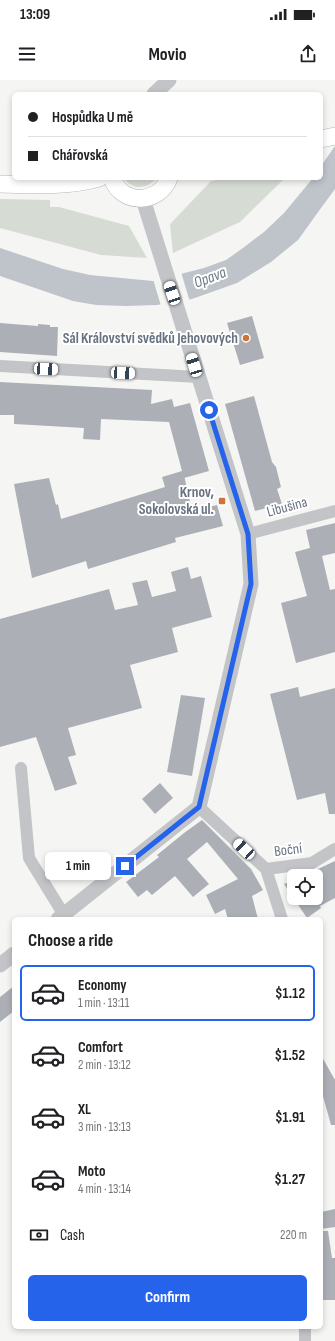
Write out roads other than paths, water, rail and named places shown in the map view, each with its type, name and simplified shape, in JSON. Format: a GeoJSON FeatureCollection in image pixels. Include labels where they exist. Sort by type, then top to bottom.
{"type":"FeatureCollection","features":[{"type":"Feature","properties":{"kind":"main road"},"geometry":{"type":"LineString","coordinates":[[323,139],[335,136]]}},
{"type":"Feature","properties":{"kind":"main road"},"geometry":{"type":"LineString","coordinates":[[0,184],[53,185],[91,180]]}},
{"type":"Feature","properties":{"kind":"main road"},"geometry":{"type":"LineString","coordinates":[[113,180],[119,190],[126,195],[143,199],[160,191],[167,183],[168,180]]}},
{"type":"Feature","properties":{"kind":"street"},"geometry":{"type":"LineString","coordinates":[[156,92],[169,80]]}},
{"type":"Feature","properties":{"kind":"street"},"geometry":{"type":"LineString","coordinates":[[20,768],[29,858],[61,917],[199,807],[251,584],[248,534],[143,199]]}},
{"type":"Feature","properties":{"kind":"street"},"geometry":{"type":"LineString","coordinates":[[0,366],[198,377]]}},
{"type":"Feature","properties":{"kind":"street","name":"Libušina"},"geometry":{"type":"LineString","coordinates":[[248,534],[335,511]]}},
{"type":"Feature","properties":{"kind":"street"},"geometry":{"type":"LineString","coordinates":[[199,807],[266,870],[281,917]]}},
{"type":"Feature","properties":{"kind":"street","name":"Boční"},"geometry":{"type":"LineString","coordinates":[[266,870],[312,864],[335,849]]}},
{"type":"Feature","properties":{"kind":"street"},"geometry":{"type":"LineString","coordinates":[[0,965],[12,956]]}},
{"type":"Feature","properties":{"kind":"street"},"geometry":{"type":"LineString","coordinates":[[305,1329],[306,1341]]}},
{"type":"Feature","properties":{"kind":"water","name":"Opava"},"geometry":{"type":"Polygon","coordinates":[[[335,146],[335,189],[298,240],[271,262],[237,283],[192,299],[157,305],[96,305],[73,301],[0,276],[0,248],[63,269],[90,275],[153,281],[204,268],[226,260],[264,232],[284,213],[311,180],[323,180],[323,163],[335,146]]]}},
{"type":"Feature","properties":{"kind":"place","name":"Sál Království svědků Jehovových"},"geometry":{"type":"Point","coordinates":[246,338]}},
{"type":"Feature","properties":{"kind":"place","name":"Krnov, Sokolovská ul."},"geometry":{"type":"Point","coordinates":[222,501]}}]}
